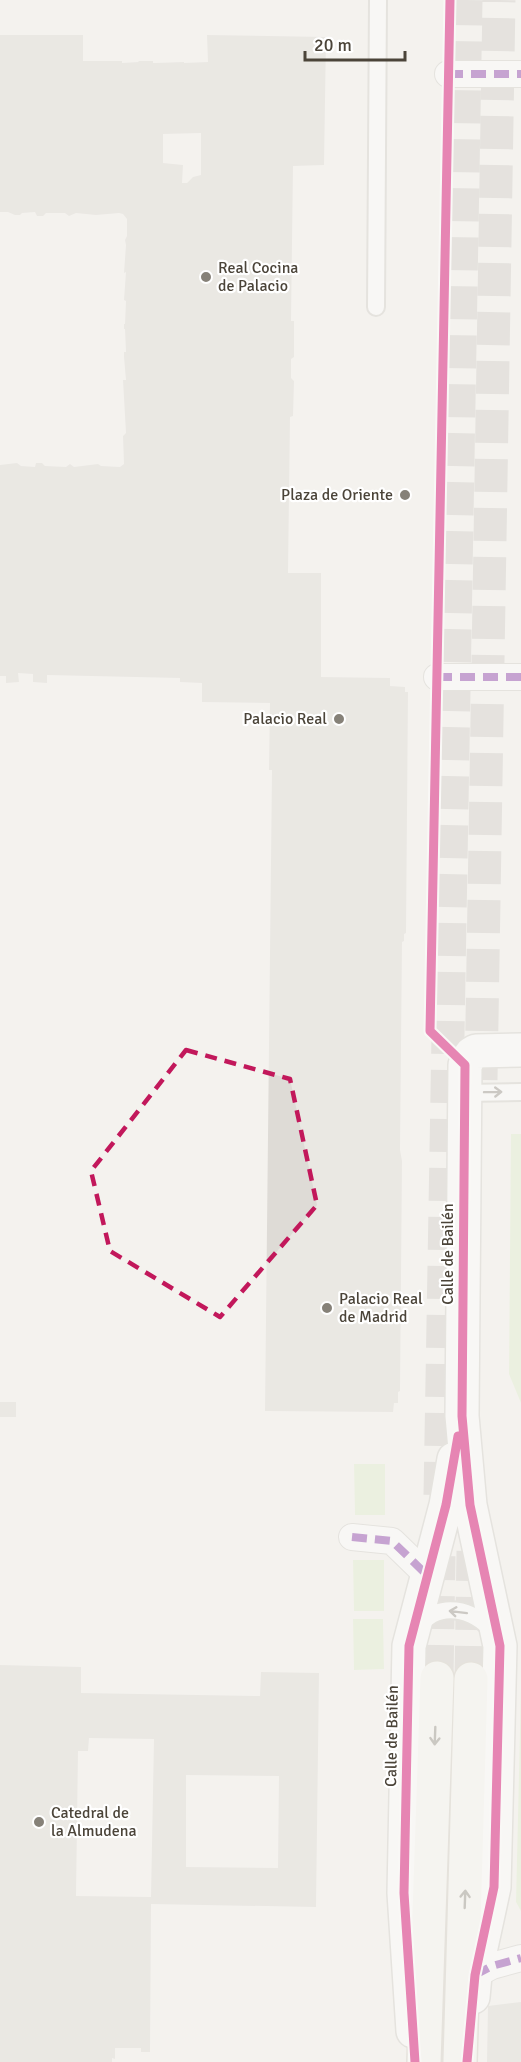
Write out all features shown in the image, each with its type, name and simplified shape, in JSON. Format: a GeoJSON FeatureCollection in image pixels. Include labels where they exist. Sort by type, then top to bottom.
{"type":"FeatureCollection","features":[{"type":"Feature","properties":{"kind":"main road"},"geometry":{"type":"LineString","coordinates":[[424,2062],[437,1678]]}},
{"type":"Feature","properties":{"kind":"main road"},"geometry":{"type":"LineString","coordinates":[[460,2062],[471,1679]]}},
{"type":"Feature","properties":{"kind":"street"},"geometry":{"type":"LineString","coordinates":[[448,74],[521,74]]}},
{"type":"Feature","properties":{"kind":"street"},"geometry":{"type":"LineString","coordinates":[[437,677],[521,677]]}},
{"type":"Feature","properties":{"kind":"street","name":"Calle de Bailén"},"geometry":{"type":"LineString","coordinates":[[467,2062],[475,1976],[494,1887],[500,1646],[470,1505],[462,1416],[465,1065],[471,1054],[486,1050],[521,1050]]}},
{"type":"Feature","properties":{"kind":"street","name":"Calle de Bailén"},"geometry":{"type":"LineString","coordinates":[[415,2062],[404,1893],[409,1646],[446,1505],[462,1416]]}},
{"type":"Feature","properties":{"kind":"street"},"geometry":{"type":"LineString","coordinates":[[352,1537],[392,1541],[427,1575]]}},
{"type":"Feature","properties":{"kind":"street"},"geometry":{"type":"LineString","coordinates":[[475,1976],[492,1966],[521,1958]]}},
{"type":"Feature","properties":{"kind":"lane"},"geometry":{"type":"LineString","coordinates":[[376,307],[378,0]]}},
{"type":"Feature","properties":{"kind":"lane"},"geometry":{"type":"LineString","coordinates":[[464,1093],[521,1092]]}},
{"type":"Feature","properties":{"kind":"lane"},"geometry":{"type":"LineString","coordinates":[[409,1646],[420,1625],[432,1615],[446,1611],[461,1611],[475,1615],[485,1622],[500,1646]]}},
{"type":"Feature","properties":{"kind":"highlighted area"},"geometry":{"type":"Polygon","coordinates":[[[186,1050],[290,1079],[317,1205],[220,1317],[110,1251],[91,1171],[186,1050]]]}},
{"type":"Feature","properties":{"kind":"green space"},"geometry":{"type":"Polygon","coordinates":[[[511,1134],[521,1134],[521,1403],[509,1374],[511,1134]]]}},
{"type":"Feature","properties":{"kind":"green space"},"geometry":{"type":"Polygon","coordinates":[[[354,1464],[385,1464],[385,1515],[355,1515],[354,1464]]]}},
{"type":"Feature","properties":{"kind":"green space"},"geometry":{"type":"Polygon","coordinates":[[[353,1560],[384,1560],[384,1611],[354,1611],[353,1560]]]}},
{"type":"Feature","properties":{"kind":"green space"},"geometry":{"type":"Polygon","coordinates":[[[353,1619],[383,1619],[384,1669],[354,1670],[353,1619]]]}},
{"type":"Feature","properties":{"kind":"green space"},"geometry":{"type":"Polygon","coordinates":[[[521,1687],[521,1911],[516,1902],[521,1687]]]}},
{"type":"Feature","properties":{"kind":"building","name":"Palacio Real"},"geometry":{"type":"Polygon","coordinates":[[[0,35],[83,35],[83,61],[122,61],[122,63],[138,61],[208,62],[207,35],[326,37],[324,165],[293,166],[291,321],[294,321],[294,357],[291,359],[291,378],[294,381],[293,416],[290,417],[288,573],[321,573],[321,677],[390,678],[390,686],[405,687],[405,692],[408,692],[406,933],[402,942],[400,1391],[398,1392],[398,1403],[394,1403],[393,1412],[265,1411],[272,770],[269,770],[270,703],[202,702],[202,683],[180,682],[180,678],[47,675],[47,683],[33,682],[33,674],[18,673],[19,682],[6,683],[6,676],[0,676],[0,465],[17,463],[21,466],[35,467],[36,463],[42,463],[45,466],[66,467],[70,464],[74,467],[98,464],[120,467],[124,464],[123,436],[126,433],[123,380],[126,380],[124,324],[126,301],[124,300],[126,272],[124,273],[127,219],[119,213],[96,215],[76,213],[69,216],[65,213],[46,213],[43,216],[37,216],[35,212],[15,215],[0,212],[0,35]],[[201,133],[163,134],[163,163],[183,165],[182,183],[187,183],[193,177],[201,175],[201,133]]]}},
{"type":"Feature","properties":{"kind":"building"},"geometry":{"type":"Polygon","coordinates":[[[0,1402],[16,1402],[16,1417],[0,1417],[0,1402]]]}},
{"type":"Feature","properties":{"kind":"building","name":"Catedral de la Almudena"},"geometry":{"type":"Polygon","coordinates":[[[0,1665],[81,1667],[81,1693],[260,1696],[261,1672],[319,1673],[316,1907],[151,1904],[150,2052],[141,2052],[141,2048],[115,2048],[115,2059],[112,2058],[112,2062],[0,2062],[0,1665]],[[89,1738],[88,1751],[78,1751],[76,1896],[151,1897],[154,1739],[89,1738]],[[186,1775],[186,1867],[278,1868],[279,1776],[186,1775]]]}},
{"type":"Feature","properties":{"kind":"building"},"geometry":{"type":"Polygon","coordinates":[[[521,2002],[521,2062],[487,2062],[488,2006],[521,2002]]]}},
{"type":"Feature","properties":{"kind":"tunnel"},"geometry":{"type":"LineString","coordinates":[[440,1495],[466,0]]}},
{"type":"Feature","properties":{"kind":"tunnel"},"geometry":{"type":"LineString","coordinates":[[481,1080],[499,0]]}},
{"type":"Feature","properties":{"kind":"tunnel"},"geometry":{"type":"LineString","coordinates":[[471,1679],[473,1551]]}},
{"type":"Feature","properties":{"kind":"tunnel"},"geometry":{"type":"LineString","coordinates":[[437,1678],[439,1556]]}},
{"type":"Feature","properties":{"kind":"marked path"},"geometry":{"type":"LineString","coordinates":[[448,74],[521,74]]}},
{"type":"Feature","properties":{"kind":"marked path"},"geometry":{"type":"LineString","coordinates":[[437,677],[521,677]]}},
{"type":"Feature","properties":{"kind":"marked path"},"geometry":{"type":"LineString","coordinates":[[352,1537],[392,1541],[427,1575]]}},
{"type":"Feature","properties":{"kind":"marked path"},"geometry":{"type":"LineString","coordinates":[[475,1975],[492,1966],[521,1958]]}},
{"type":"Feature","properties":{"kind":"cycle path"},"geometry":{"type":"LineString","coordinates":[[450,0],[430,1031],[465,1065],[462,1416],[470,1505],[500,1646],[494,1887],[475,1975],[467,2062]]}},
{"type":"Feature","properties":{"kind":"cycle path"},"geometry":{"type":"LineString","coordinates":[[415,2062],[404,1893],[409,1646],[446,1505],[458,1436]]}},
{"type":"Feature","properties":{"kind":"place","name":"Real Cocina de Palacio"},"geometry":{"type":"Point","coordinates":[206,277]}},
{"type":"Feature","properties":{"kind":"place","name":"Plaza de Oriente"},"geometry":{"type":"Point","coordinates":[405,495]}},
{"type":"Feature","properties":{"kind":"place","name":"Palacio Real"},"geometry":{"type":"Point","coordinates":[339,719]}},
{"type":"Feature","properties":{"kind":"place","name":"Palacio Real de Madrid"},"geometry":{"type":"Point","coordinates":[327,1308]}},
{"type":"Feature","properties":{"kind":"place","name":"Catedral de la Almudena"},"geometry":{"type":"Point","coordinates":[39,1822]}}]}
